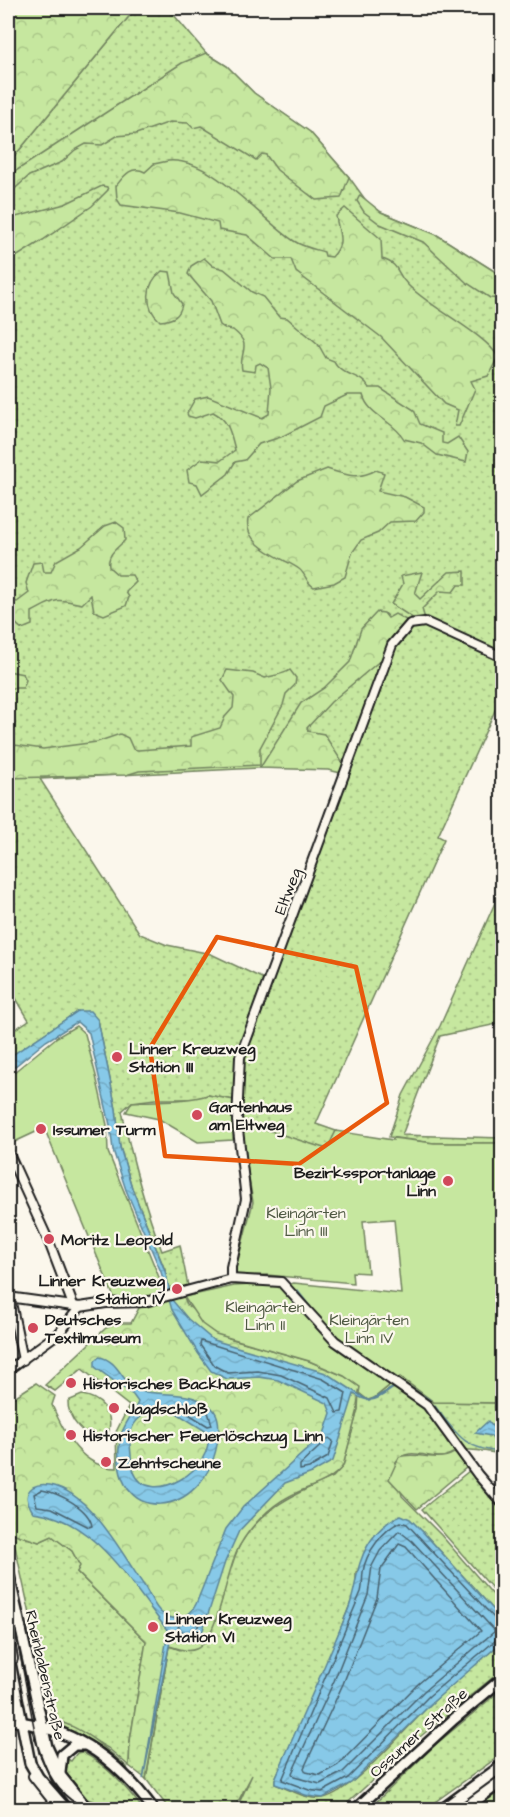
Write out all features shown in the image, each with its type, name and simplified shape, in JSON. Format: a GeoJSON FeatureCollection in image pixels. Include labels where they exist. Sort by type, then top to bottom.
{"type":"FeatureCollection","features":[{"type":"Feature","properties":{"kind":"highway"},"geometry":{"type":"LineString","coordinates":[[442,1809],[502,1767]]}},
{"type":"Feature","properties":{"kind":"highway"},"geometry":{"type":"LineString","coordinates":[[462,1809],[502,1781]]}},
{"type":"Feature","properties":{"kind":"main road","name":"Rheinbabenstraße"},"geometry":{"type":"LineString","coordinates":[[8,1571],[31,1724],[32,1766],[38,1777],[67,1809]]}},
{"type":"Feature","properties":{"kind":"main road","name":"Rheinbabenstraße"},"geometry":{"type":"LineString","coordinates":[[8,1653],[9,1666],[31,1724],[60,1775],[86,1807]]}},
{"type":"Feature","properties":{"kind":"main road","name":"Ossumer Straße"},"geometry":{"type":"LineString","coordinates":[[355,1809],[453,1719],[502,1680]]}},
{"type":"Feature","properties":{"kind":"main road"},"geometry":{"type":"LineString","coordinates":[[31,1724],[88,1745],[124,1773],[154,1809]]}},
{"type":"Feature","properties":{"kind":"main road"},"geometry":{"type":"LineString","coordinates":[[60,1775],[60,1762],[67,1749],[74,1745],[88,1745]]}},
{"type":"Feature","properties":{"kind":"street","name":"Eltweg"},"geometry":{"type":"LineString","coordinates":[[231,1279],[231,1267],[246,1199],[237,1121],[240,1057],[392,645],[410,624],[425,622],[502,657]]}},
{"type":"Feature","properties":{"kind":"street"},"geometry":{"type":"LineString","coordinates":[[8,1152],[76,1306]]}},
{"type":"Feature","properties":{"kind":"street"},"geometry":{"type":"LineString","coordinates":[[23,1360],[9,1298],[76,1306],[162,1299],[231,1279],[281,1282],[335,1341],[427,1405],[478,1475],[502,1503]]}},
{"type":"Feature","properties":{"kind":"street"},"geometry":{"type":"LineString","coordinates":[[8,1370],[60,1332],[76,1306]]}},
{"type":"Feature","properties":{"kind":"street","name":"Rheinbabenstraße"},"geometry":{"type":"LineString","coordinates":[[8,1631],[23,1715],[31,1724]]}},
{"type":"Feature","properties":{"kind":"street"},"geometry":{"type":"LineString","coordinates":[[8,1679],[10,1693],[8,1702]]}},
{"type":"Feature","properties":{"kind":"street"},"geometry":{"type":"LineString","coordinates":[[8,1721],[31,1724],[58,1781],[86,1807]]}},
{"type":"Feature","properties":{"kind":"street"},"geometry":{"type":"LineString","coordinates":[[32,1766],[34,1779],[60,1809]]}},
{"type":"Feature","properties":{"kind":"highlighted area"},"geometry":{"type":"Polygon","coordinates":[[[217,937],[356,967],[387,1103],[299,1164],[165,1156],[150,1048],[217,937]]]}},
{"type":"Feature","properties":{"kind":"green space"},"geometry":{"type":"Polygon","coordinates":[[[8,8],[136,8],[8,164],[8,8]]]}},
{"type":"Feature","properties":{"kind":"green space"},"geometry":{"type":"Polygon","coordinates":[[[136,8],[168,8],[206,53],[227,66],[254,93],[310,132],[349,177],[367,202],[381,212],[437,235],[502,276],[502,695],[438,836],[444,839],[316,1124],[336,1131],[328,1150],[239,1121],[240,1077],[244,1052],[343,771],[329,767],[277,767],[40,779],[140,934],[167,945],[211,954],[266,980],[236,1073],[234,1100],[208,1095],[194,1099],[155,1099],[132,1102],[122,1111],[139,1182],[162,1251],[180,1245],[188,1286],[170,1294],[165,1270],[132,1188],[120,1147],[116,1109],[98,1020],[78,1011],[8,1058],[8,1034],[29,1020],[8,985],[8,164],[136,8]]]}},
{"type":"Feature","properties":{"kind":"green space"},"geometry":{"type":"Polygon","coordinates":[[[206,53],[227,66],[254,93],[310,132],[349,177],[341,198],[316,200],[277,170],[266,155],[262,154],[256,160],[201,126],[193,128],[188,123],[170,122],[136,134],[117,136],[102,145],[86,144],[62,162],[29,176],[8,195],[8,176],[182,63],[206,53]]]}},
{"type":"Feature","properties":{"kind":"green space"},"geometry":{"type":"Polygon","coordinates":[[[168,161],[185,162],[218,178],[280,231],[294,241],[324,252],[325,256],[332,257],[339,247],[340,237],[336,216],[345,208],[381,239],[382,259],[395,266],[403,280],[416,293],[482,339],[498,357],[488,376],[471,381],[475,389],[459,426],[455,426],[458,410],[444,404],[381,337],[296,272],[291,259],[275,259],[247,235],[219,230],[218,223],[180,213],[121,205],[117,199],[116,186],[125,175],[136,170],[145,172],[154,164],[168,161]]]}},
{"type":"Feature","properties":{"kind":"green space"},"geometry":{"type":"Polygon","coordinates":[[[102,186],[107,187],[108,190],[92,206],[8,262],[8,219],[65,204],[102,186]]]}},
{"type":"Feature","properties":{"kind":"green space"},"geometry":{"type":"Polygon","coordinates":[[[360,195],[381,212],[437,235],[502,276],[502,299],[490,298],[467,283],[423,242],[380,224],[364,212],[357,201],[360,195]]]}},
{"type":"Feature","properties":{"kind":"green space"},"geometry":{"type":"Polygon","coordinates":[[[204,258],[213,266],[224,269],[252,292],[263,297],[279,317],[287,318],[318,344],[326,358],[334,361],[341,370],[362,380],[369,388],[380,388],[414,410],[420,424],[442,433],[442,443],[447,444],[458,437],[468,452],[466,462],[437,455],[421,443],[404,439],[394,427],[370,408],[363,395],[347,395],[324,406],[320,417],[281,437],[259,444],[245,460],[235,462],[228,474],[202,494],[197,484],[189,482],[187,470],[202,459],[220,461],[235,450],[228,428],[218,415],[213,412],[195,418],[188,416],[187,413],[195,399],[208,396],[262,418],[269,414],[271,388],[268,368],[260,363],[256,365],[255,372],[242,370],[243,340],[233,330],[220,325],[211,301],[188,274],[191,266],[204,258]]]}},
{"type":"Feature","properties":{"kind":"green space"},"geometry":{"type":"Polygon","coordinates":[[[162,271],[170,272],[174,293],[182,304],[180,312],[175,317],[160,321],[151,309],[149,296],[152,282],[162,271]]]}},
{"type":"Feature","properties":{"kind":"green space"},"geometry":{"type":"Polygon","coordinates":[[[327,469],[352,476],[376,470],[384,473],[378,491],[405,497],[424,507],[424,512],[416,521],[390,522],[378,533],[361,540],[352,553],[345,577],[334,583],[314,587],[299,569],[257,544],[251,537],[248,519],[297,481],[327,469]]]}},
{"type":"Feature","properties":{"kind":"green space"},"geometry":{"type":"Polygon","coordinates":[[[116,522],[124,528],[125,540],[111,555],[109,567],[118,575],[132,575],[136,582],[126,592],[129,597],[126,606],[104,615],[94,611],[91,595],[82,604],[56,601],[32,612],[32,625],[22,629],[18,626],[10,616],[8,599],[17,602],[29,593],[26,583],[33,563],[42,562],[44,572],[51,572],[56,561],[81,547],[105,526],[116,522]]]}},
{"type":"Feature","properties":{"kind":"green space"},"geometry":{"type":"Polygon","coordinates":[[[465,571],[465,585],[458,585],[453,592],[440,591],[422,609],[425,619],[414,619],[391,604],[403,584],[401,576],[422,572],[415,594],[420,599],[449,572],[465,571]]]}},
{"type":"Feature","properties":{"kind":"green space"},"geometry":{"type":"Polygon","coordinates":[[[377,612],[384,613],[388,618],[395,614],[406,620],[406,624],[399,630],[382,659],[331,702],[307,728],[308,731],[324,734],[344,765],[341,773],[328,770],[260,768],[301,703],[324,688],[350,662],[361,629],[377,612]]]}},
{"type":"Feature","properties":{"kind":"green space"},"geometry":{"type":"Polygon","coordinates":[[[227,670],[253,673],[265,678],[290,670],[296,678],[295,685],[286,694],[283,705],[260,748],[260,765],[139,771],[126,775],[8,778],[8,744],[43,749],[97,742],[120,734],[128,738],[133,749],[138,750],[191,746],[191,737],[220,728],[225,717],[233,708],[234,697],[222,680],[227,670]]]}},
{"type":"Feature","properties":{"kind":"green space"},"geometry":{"type":"Polygon","coordinates":[[[8,671],[23,674],[26,680],[23,688],[8,688],[8,671]]]}},
{"type":"Feature","properties":{"kind":"green space"},"geometry":{"type":"Polygon","coordinates":[[[502,887],[502,1023],[440,1036],[402,1135],[502,1138],[502,1143],[434,1143],[389,1137],[403,1095],[440,1026],[502,887]]]}},
{"type":"Feature","properties":{"kind":"green space"},"geometry":{"type":"Polygon","coordinates":[[[76,1026],[85,1034],[96,1076],[107,1125],[108,1152],[165,1292],[139,1299],[115,1300],[43,1125],[37,1128],[38,1131],[8,1145],[8,1077],[57,1037],[76,1026]]]}},
{"type":"Feature","properties":{"kind":"green space"},"geometry":{"type":"Polygon","coordinates":[[[208,1095],[234,1100],[233,1140],[198,1142],[159,1119],[126,1112],[132,1102],[180,1100],[208,1095]]]}},
{"type":"Feature","properties":{"kind":"green space"},"geometry":{"type":"Polygon","coordinates":[[[239,1121],[327,1149],[336,1131],[393,1140],[393,1138],[434,1143],[502,1143],[502,1403],[434,1402],[400,1377],[374,1398],[368,1400],[359,1393],[360,1387],[344,1376],[309,1361],[216,1334],[202,1324],[184,1297],[234,1286],[267,1284],[281,1286],[294,1283],[401,1294],[394,1219],[363,1221],[368,1273],[352,1272],[353,1283],[267,1275],[237,1276],[235,1272],[253,1202],[239,1121]]]}},
{"type":"Feature","properties":{"kind":"green space"},"geometry":{"type":"Polygon","coordinates":[[[176,1297],[184,1297],[187,1305],[229,1338],[309,1361],[344,1376],[360,1387],[358,1409],[343,1466],[331,1477],[295,1493],[274,1506],[244,1538],[235,1556],[211,1632],[204,1643],[196,1649],[189,1650],[169,1646],[146,1779],[129,1766],[130,1741],[146,1641],[77,1572],[80,1566],[72,1551],[52,1536],[39,1542],[12,1533],[8,1526],[8,1401],[36,1383],[55,1396],[52,1405],[76,1448],[94,1462],[105,1467],[117,1468],[116,1432],[129,1406],[82,1369],[55,1391],[45,1385],[106,1328],[118,1323],[131,1323],[139,1308],[176,1297]]]}},
{"type":"Feature","properties":{"kind":"green space"},"geometry":{"type":"Polygon","coordinates":[[[400,1377],[434,1402],[502,1403],[502,1454],[465,1450],[443,1457],[411,1454],[405,1455],[395,1463],[402,1496],[441,1535],[502,1605],[502,1619],[422,1531],[356,1572],[356,1589],[322,1676],[275,1779],[275,1784],[312,1798],[323,1798],[335,1793],[366,1770],[436,1699],[502,1642],[502,1670],[421,1736],[341,1809],[256,1809],[240,1801],[252,1775],[234,1809],[169,1809],[146,1779],[169,1646],[180,1650],[213,1625],[219,1612],[232,1561],[253,1526],[276,1506],[333,1477],[343,1466],[358,1409],[359,1393],[368,1399],[374,1398],[400,1377]]]}},
{"type":"Feature","properties":{"kind":"green space"},"geometry":{"type":"Polygon","coordinates":[[[82,1395],[95,1399],[107,1412],[109,1431],[102,1438],[89,1436],[78,1427],[70,1414],[68,1401],[82,1395]]]}},
{"type":"Feature","properties":{"kind":"green space"},"geometry":{"type":"Polygon","coordinates":[[[456,1451],[467,1467],[417,1509],[389,1479],[399,1457],[413,1455],[444,1457],[456,1451]]]}},
{"type":"Feature","properties":{"kind":"green space"},"geometry":{"type":"Polygon","coordinates":[[[469,1471],[502,1511],[502,1579],[492,1588],[422,1509],[469,1471]]]}},
{"type":"Feature","properties":{"kind":"green space"},"geometry":{"type":"Polygon","coordinates":[[[12,1533],[39,1542],[52,1536],[72,1551],[80,1566],[77,1572],[146,1641],[130,1741],[129,1766],[108,1748],[58,1720],[51,1709],[12,1533]]]}},
{"type":"Feature","properties":{"kind":"green space"},"geometry":{"type":"Polygon","coordinates":[[[502,1689],[502,1754],[425,1809],[369,1809],[435,1745],[502,1689]]]}},
{"type":"Feature","properties":{"kind":"green space"},"geometry":{"type":"Polygon","coordinates":[[[54,1721],[83,1732],[111,1753],[127,1767],[128,1771],[94,1744],[54,1721]]]}},
{"type":"Feature","properties":{"kind":"green space"},"geometry":{"type":"Polygon","coordinates":[[[82,1752],[100,1763],[116,1777],[143,1809],[97,1809],[93,1801],[81,1795],[71,1784],[65,1770],[64,1757],[71,1761],[77,1753],[82,1752]]]}},
{"type":"Feature","properties":{"kind":"green space"},"geometry":{"type":"Polygon","coordinates":[[[502,1790],[502,1809],[475,1809],[502,1790]]]}},
{"type":"Feature","properties":{"kind":"water"},"geometry":{"type":"Polygon","coordinates":[[[78,1011],[90,1011],[98,1020],[116,1109],[120,1147],[132,1188],[165,1271],[172,1300],[188,1319],[213,1340],[326,1373],[367,1400],[354,1394],[333,1461],[312,1473],[285,1483],[239,1531],[225,1562],[201,1636],[186,1640],[171,1636],[143,1779],[168,1631],[126,1575],[94,1541],[75,1527],[55,1517],[33,1512],[28,1502],[28,1493],[41,1484],[65,1490],[79,1500],[105,1527],[158,1609],[168,1617],[182,1617],[187,1615],[196,1604],[226,1529],[243,1507],[324,1434],[331,1413],[327,1403],[278,1380],[259,1377],[227,1379],[211,1371],[198,1353],[172,1310],[161,1272],[126,1190],[113,1150],[110,1125],[89,1033],[77,1022],[46,1041],[8,1072],[8,1058],[78,1011]]]}},
{"type":"Feature","properties":{"kind":"water"},"geometry":{"type":"Polygon","coordinates":[[[99,1357],[111,1362],[127,1382],[137,1390],[196,1398],[215,1411],[218,1438],[210,1466],[196,1486],[179,1499],[160,1504],[142,1501],[128,1489],[120,1469],[120,1439],[138,1402],[133,1395],[95,1367],[95,1361],[99,1357]],[[150,1412],[140,1417],[132,1428],[130,1444],[134,1472],[142,1482],[153,1487],[180,1480],[202,1459],[208,1446],[207,1432],[175,1412],[150,1412]]]}},
{"type":"Feature","properties":{"kind":"water"},"geometry":{"type":"Polygon","coordinates":[[[396,1386],[380,1397],[371,1400],[396,1386]]]}},
{"type":"Feature","properties":{"kind":"water"},"geometry":{"type":"Polygon","coordinates":[[[488,1421],[497,1432],[494,1441],[491,1436],[475,1433],[488,1421]]]}},
{"type":"Feature","properties":{"kind":"water"},"geometry":{"type":"Polygon","coordinates":[[[401,1515],[410,1519],[422,1531],[502,1619],[502,1642],[434,1701],[351,1783],[323,1798],[308,1796],[275,1784],[275,1779],[348,1610],[364,1553],[378,1532],[391,1520],[401,1515]]]}},
{"type":"Feature","properties":{"kind":"waterway"},"geometry":{"type":"LineString","coordinates":[[297,1290],[321,1320]]}},
{"type":"Feature","properties":{"kind":"waterway"},"geometry":{"type":"LineString","coordinates":[[330,1330],[340,1340]]}},
{"type":"Feature","properties":{"kind":"waterway"},"geometry":{"type":"LineString","coordinates":[[368,1360],[430,1400]]}},
{"type":"Feature","properties":{"kind":"waterway"},"geometry":{"type":"LineString","coordinates":[[434,1405],[455,1432],[469,1443],[502,1452]]}},
{"type":"Feature","properties":{"kind":"tram line"},"geometry":{"type":"LineString","coordinates":[[8,1592],[39,1753],[52,1782],[75,1810]]}},
{"type":"Feature","properties":{"kind":"place","name":"Linner Kreuzweg Station III"},"geometry":{"type":"Point","coordinates":[117,1057]}},
{"type":"Feature","properties":{"kind":"place","name":"Gartenhaus am Eltweg"},"geometry":{"type":"Point","coordinates":[197,1115]}},
{"type":"Feature","properties":{"kind":"place","name":"Issumer Turm"},"geometry":{"type":"Point","coordinates":[41,1129]}},
{"type":"Feature","properties":{"kind":"place","name":"Bezirkssportanlage Linn"},"geometry":{"type":"Point","coordinates":[448,1181]}},
{"type":"Feature","properties":{"kind":"place","name":"Moritz Leopold"},"geometry":{"type":"Point","coordinates":[49,1239]}},
{"type":"Feature","properties":{"kind":"place","name":"Linner Kreuzweg Station IV"},"geometry":{"type":"Point","coordinates":[177,1289]}},
{"type":"Feature","properties":{"kind":"place","name":"Deutsches Textilmuseum"},"geometry":{"type":"Point","coordinates":[33,1328]}},
{"type":"Feature","properties":{"kind":"place","name":"Historisches Backhaus"},"geometry":{"type":"Point","coordinates":[71,1383]}},
{"type":"Feature","properties":{"kind":"place","name":"Jagdschloß"},"geometry":{"type":"Point","coordinates":[114,1408]}},
{"type":"Feature","properties":{"kind":"place","name":"Historischer Feuerlöschzug Linn"},"geometry":{"type":"Point","coordinates":[71,1435]}},
{"type":"Feature","properties":{"kind":"place","name":"Zehntscheune"},"geometry":{"type":"Point","coordinates":[106,1462]}},
{"type":"Feature","properties":{"kind":"place","name":"Linner Kreuzweg Station VI"},"geometry":{"type":"Point","coordinates":[153,1627]}},
{"type":"Feature","properties":{"kind":"park label","name":"Kleingärten Linn III"},"geometry":{"type":"Point","coordinates":[306,1221]}},
{"type":"Feature","properties":{"kind":"park label","name":"Kleingärten Linn II"},"geometry":{"type":"Point","coordinates":[265,1315]}},
{"type":"Feature","properties":{"kind":"park label","name":"Kleingärten Linn IV"},"geometry":{"type":"Point","coordinates":[369,1328]}}]}
